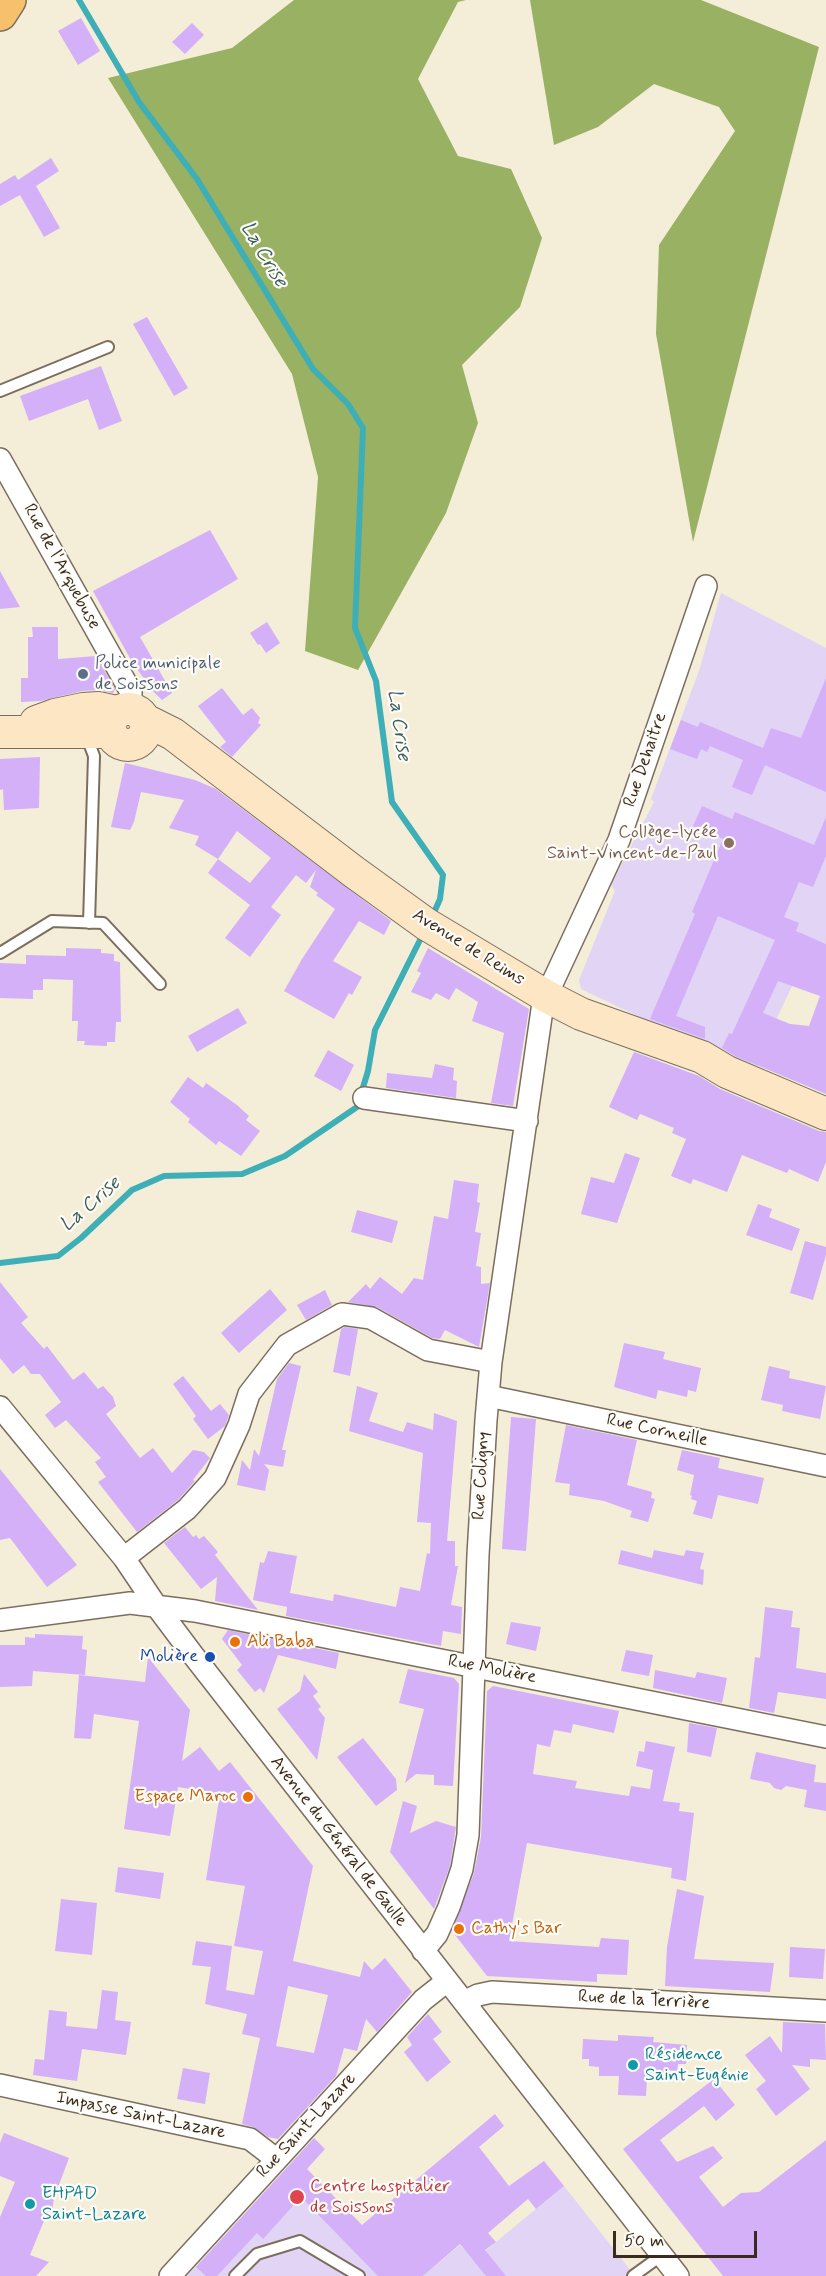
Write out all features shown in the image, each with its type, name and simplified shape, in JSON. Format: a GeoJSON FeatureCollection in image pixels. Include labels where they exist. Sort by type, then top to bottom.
{"type":"FeatureCollection","features":[{"type":"Feature","properties":{"kind":"main road"},"geometry":{"type":"LineString","coordinates":[[0,14],[9,0]]}},
{"type":"Feature","properties":{"kind":"main road"},"geometry":{"type":"LineString","coordinates":[[6,731],[66,712],[99,708],[122,724]]}},
{"type":"Feature","properties":{"kind":"main road","name":"Avenue de Reims"},"geometry":{"type":"LineString","coordinates":[[122,724],[173,734],[354,872],[432,928],[546,996],[581,1014],[702,1057],[727,1072],[826,1114]]}},
{"type":"Feature","properties":{"kind":"street","name":"Rue de l'Arquebuse"},"geometry":{"type":"LineString","coordinates":[[0,459],[131,692],[122,724]]}},
{"type":"Feature","properties":{"kind":"street","name":"Rue Dehaitre"},"geometry":{"type":"LineString","coordinates":[[546,996],[619,840],[706,586]]}},
{"type":"Feature","properties":{"kind":"street","name":"Rue Coligny"},"geometry":{"type":"LineString","coordinates":[[423,1951],[437,1934],[450,1907],[462,1869],[468,1835],[478,1556],[491,1362],[543,1003],[546,996]]}},
{"type":"Feature","properties":{"kind":"street"},"geometry":{"type":"LineString","coordinates":[[364,1098],[527,1121]]}},
{"type":"Feature","properties":{"kind":"street"},"geometry":{"type":"LineString","coordinates":[[124,1558],[187,1509],[215,1478],[239,1425],[249,1394],[287,1345],[342,1314],[371,1318],[428,1350],[491,1362]]}},
{"type":"Feature","properties":{"kind":"street","name":"Rue Corneille"},"geometry":{"type":"LineString","coordinates":[[488,1396],[826,1466]]}},
{"type":"Feature","properties":{"kind":"street","name":"Avenue du Général de Gaulle"},"geometry":{"type":"LineString","coordinates":[[0,1407],[124,1558],[157,1607],[678,2276]]}},
{"type":"Feature","properties":{"kind":"street","name":"Rue Molière"},"geometry":{"type":"LineString","coordinates":[[0,1620],[130,1603],[195,1611],[826,1737]]}},
{"type":"Feature","properties":{"kind":"street","name":"Rue Saint-Lazare"},"geometry":{"type":"LineString","coordinates":[[170,2276],[423,2000],[447,1981]]}},
{"type":"Feature","properties":{"kind":"street","name":"Rue de la Terrière"},"geometry":{"type":"LineString","coordinates":[[464,2002],[478,1995],[492,1992],[826,2011]]}},
{"type":"Feature","properties":{"kind":"street","name":"Impasse Saint-Lazare"},"geometry":{"type":"LineString","coordinates":[[0,2085],[250,2139],[276,2159]]}},
{"type":"Feature","properties":{"kind":"lane"},"geometry":{"type":"LineString","coordinates":[[0,391],[108,347]]}},
{"type":"Feature","properties":{"kind":"lane"},"geometry":{"type":"LineString","coordinates":[[89,922],[94,756],[122,724]]}},
{"type":"Feature","properties":{"kind":"lane"},"geometry":{"type":"LineString","coordinates":[[0,953],[52,921],[103,923],[160,984]]}},
{"type":"Feature","properties":{"kind":"lane"},"geometry":{"type":"LineString","coordinates":[[234,2276],[257,2254],[300,2241],[359,2276]]}},
{"type":"Feature","properties":{"kind":"lane"},"geometry":{"type":"LineString","coordinates":[[633,2276],[662,2255]]}},
{"type":"Feature","properties":{"kind":"shaded area","name":"Collège-lycée Saint-Vincent-de-Paul"},"geometry":{"type":"Polygon","coordinates":[[[721,593],[826,648],[826,944],[814,939],[757,1066],[669,1031],[581,989],[579,980],[615,891],[611,885],[654,802],[651,799],[700,668],[721,593]]]}},
{"type":"Feature","properties":{"kind":"shaded area","name":"Centre hospitalier de Soissons"},"geometry":{"type":"Polygon","coordinates":[[[296,2158],[411,2276],[187,2276],[296,2158]]]}},
{"type":"Feature","properties":{"kind":"shaded area","name":"Centre hospitalier de Soissons"},"geometry":{"type":"Polygon","coordinates":[[[564,2186],[635,2276],[423,2276],[460,2245],[474,2260],[564,2186]]]}},
{"type":"Feature","properties":{"kind":"green space"},"geometry":{"type":"Polygon","coordinates":[[[294,0],[466,0],[458,2],[418,79],[458,156],[511,169],[542,238],[520,307],[462,365],[478,423],[446,513],[358,670],[305,651],[318,477],[292,374],[108,78],[232,48],[294,0]]]}},
{"type":"Feature","properties":{"kind":"green space"},"geometry":{"type":"Polygon","coordinates":[[[530,0],[701,0],[819,47],[693,542],[656,334],[659,245],[735,131],[719,107],[654,84],[598,127],[554,145],[530,0]]]}},
{"type":"Feature","properties":{"kind":"building"},"geometry":{"type":"Polygon","coordinates":[[[81,18],[100,51],[78,65],[58,31],[81,18]]]}},
{"type":"Feature","properties":{"kind":"building"},"geometry":{"type":"Polygon","coordinates":[[[192,23],[204,35],[185,54],[172,42],[192,23]]]}},
{"type":"Feature","properties":{"kind":"building"},"geometry":{"type":"Polygon","coordinates":[[[51,158],[59,171],[36,186],[60,228],[44,237],[20,195],[0,206],[0,184],[15,175],[18,180],[51,158]]]}},
{"type":"Feature","properties":{"kind":"building"},"geometry":{"type":"Polygon","coordinates":[[[147,317],[188,388],[174,396],[133,324],[147,317]]]}},
{"type":"Feature","properties":{"kind":"building"},"geometry":{"type":"Polygon","coordinates":[[[101,366],[122,421],[99,430],[88,399],[29,421],[20,396],[101,366]]]}},
{"type":"Feature","properties":{"kind":"building"},"geometry":{"type":"Polygon","coordinates":[[[210,530],[238,579],[140,637],[172,693],[162,700],[132,662],[93,591],[210,530]]]}},
{"type":"Feature","properties":{"kind":"building"},"geometry":{"type":"Polygon","coordinates":[[[0,571],[20,607],[0,609],[0,571]]]}},
{"type":"Feature","properties":{"kind":"building"},"geometry":{"type":"Polygon","coordinates":[[[267,622],[280,643],[266,653],[250,633],[267,622]]]}},
{"type":"Feature","properties":{"kind":"building"},"geometry":{"type":"Polygon","coordinates":[[[32,627],[58,627],[58,659],[96,656],[115,689],[113,693],[98,690],[82,691],[41,701],[21,702],[21,678],[28,678],[28,637],[33,637],[32,627]]]}},
{"type":"Feature","properties":{"kind":"building"},"geometry":{"type":"Polygon","coordinates":[[[826,678],[826,792],[765,765],[752,795],[732,787],[743,760],[710,746],[707,752],[701,749],[697,759],[670,749],[681,720],[698,727],[700,722],[763,748],[771,728],[801,738],[826,678]]]}},
{"type":"Feature","properties":{"kind":"building"},"geometry":{"type":"Polygon","coordinates":[[[222,688],[243,715],[252,708],[260,718],[258,723],[261,725],[232,757],[220,747],[226,742],[198,706],[222,688]]]}},
{"type":"Feature","properties":{"kind":"building"},"geometry":{"type":"Polygon","coordinates":[[[40,757],[39,808],[4,810],[3,789],[0,790],[0,759],[40,757]]]}},
{"type":"Feature","properties":{"kind":"building"},"geometry":{"type":"Polygon","coordinates":[[[125,763],[195,780],[216,789],[391,921],[384,935],[359,921],[333,961],[362,977],[352,995],[349,993],[334,1019],[284,991],[335,909],[316,895],[318,893],[310,887],[316,870],[306,883],[296,875],[271,907],[281,915],[250,957],[225,938],[250,905],[208,873],[218,859],[195,845],[199,836],[169,828],[184,800],[141,792],[130,830],[111,827],[125,763]],[[237,831],[218,859],[250,883],[271,858],[237,831]]]}},
{"type":"Feature","properties":{"kind":"building"},"geometry":{"type":"Polygon","coordinates":[[[702,806],[732,819],[735,812],[814,845],[826,817],[826,856],[813,887],[799,882],[784,917],[799,923],[796,931],[826,944],[826,1094],[735,1056],[722,1048],[729,1033],[732,1034],[775,940],[718,916],[676,1016],[705,1027],[705,1039],[650,1019],[695,914],[692,912],[723,839],[693,826],[702,806]],[[778,981],[763,1013],[790,1024],[809,1026],[820,996],[778,981]]]}},
{"type":"Feature","properties":{"kind":"building"},"geometry":{"type":"Polygon","coordinates":[[[66,948],[101,949],[101,953],[114,954],[114,961],[120,962],[121,1022],[116,1022],[115,1042],[107,1042],[107,1046],[84,1045],[85,1041],[77,1041],[78,1021],[72,1021],[73,980],[43,979],[43,990],[33,990],[33,999],[0,998],[0,963],[26,964],[26,955],[66,956],[66,948]]]}},
{"type":"Feature","properties":{"kind":"building"},"geometry":{"type":"Polygon","coordinates":[[[428,948],[529,1009],[513,1106],[491,1103],[504,1033],[472,1021],[478,1002],[456,988],[449,1000],[436,993],[431,1000],[411,992],[421,973],[417,971],[428,948]]]}},
{"type":"Feature","properties":{"kind":"building"},"geometry":{"type":"Polygon","coordinates":[[[238,1008],[247,1023],[197,1052],[188,1036],[238,1008]]]}},
{"type":"Feature","properties":{"kind":"building"},"geometry":{"type":"Polygon","coordinates":[[[328,1050],[354,1065],[341,1091],[314,1076],[328,1050]]]}},
{"type":"Feature","properties":{"kind":"building"},"geometry":{"type":"Polygon","coordinates":[[[634,1052],[699,1076],[720,1089],[826,1132],[826,1162],[818,1182],[789,1169],[787,1173],[742,1155],[727,1192],[693,1179],[691,1184],[671,1176],[686,1139],[672,1133],[674,1128],[640,1114],[637,1120],[609,1107],[634,1052]]]}},
{"type":"Feature","properties":{"kind":"building"},"geometry":{"type":"Polygon","coordinates":[[[435,1064],[454,1068],[453,1080],[457,1081],[456,1098],[386,1088],[387,1073],[432,1078],[435,1064]]]}},
{"type":"Feature","properties":{"kind":"building"},"geometry":{"type":"Polygon","coordinates":[[[188,1077],[203,1088],[206,1083],[237,1105],[249,1116],[246,1120],[260,1131],[241,1156],[219,1141],[216,1145],[188,1122],[190,1119],[170,1102],[188,1077]]]}},
{"type":"Feature","properties":{"kind":"building"},"geometry":{"type":"Polygon","coordinates":[[[625,1153],[640,1158],[617,1223],[581,1214],[591,1177],[614,1183],[625,1153]]]}},
{"type":"Feature","properties":{"kind":"building"},"geometry":{"type":"Polygon","coordinates":[[[454,1180],[479,1184],[477,1202],[480,1203],[475,1232],[481,1233],[476,1266],[481,1267],[481,1284],[490,1283],[479,1347],[445,1330],[440,1339],[432,1338],[377,1307],[348,1302],[366,1284],[370,1289],[380,1277],[402,1294],[414,1278],[423,1280],[434,1216],[448,1219],[454,1180]]]}},
{"type":"Feature","properties":{"kind":"building"},"geometry":{"type":"Polygon","coordinates":[[[758,1204],[772,1209],[769,1217],[800,1229],[792,1251],[746,1235],[758,1204]]]}},
{"type":"Feature","properties":{"kind":"building"},"geometry":{"type":"Polygon","coordinates":[[[357,1210],[398,1221],[392,1243],[351,1232],[357,1210]]]}},
{"type":"Feature","properties":{"kind":"building"},"geometry":{"type":"Polygon","coordinates":[[[805,1241],[826,1247],[826,1255],[813,1300],[790,1293],[805,1241]]]}},
{"type":"Feature","properties":{"kind":"building"},"geometry":{"type":"Polygon","coordinates":[[[0,1282],[28,1317],[21,1323],[44,1349],[47,1346],[73,1380],[84,1372],[98,1389],[103,1386],[113,1397],[116,1406],[106,1414],[140,1458],[153,1448],[172,1473],[193,1450],[204,1452],[210,1458],[193,1480],[195,1481],[178,1500],[137,1532],[98,1482],[106,1477],[95,1462],[101,1458],[66,1420],[55,1428],[45,1415],[61,1402],[40,1374],[31,1374],[24,1365],[13,1374],[0,1358],[0,1282]]]}},
{"type":"Feature","properties":{"kind":"building"},"geometry":{"type":"Polygon","coordinates":[[[270,1289],[287,1310],[239,1353],[221,1333],[270,1289]]]}},
{"type":"Feature","properties":{"kind":"building"},"geometry":{"type":"Polygon","coordinates":[[[325,1290],[332,1305],[306,1320],[297,1305],[325,1290]]]}},
{"type":"Feature","properties":{"kind":"building"},"geometry":{"type":"Polygon","coordinates":[[[345,1327],[358,1329],[350,1376],[333,1372],[341,1329],[345,1327]]]}},
{"type":"Feature","properties":{"kind":"building"},"geometry":{"type":"Polygon","coordinates":[[[624,1343],[665,1352],[663,1359],[701,1368],[696,1392],[688,1390],[687,1397],[658,1390],[656,1399],[614,1387],[624,1343]]]}},
{"type":"Feature","properties":{"kind":"building"},"geometry":{"type":"Polygon","coordinates":[[[289,1363],[301,1366],[282,1450],[286,1450],[283,1467],[264,1464],[269,1470],[265,1491],[237,1485],[242,1460],[250,1470],[254,1449],[259,1456],[277,1379],[289,1363]]]}},
{"type":"Feature","properties":{"kind":"building"},"geometry":{"type":"Polygon","coordinates":[[[769,1366],[790,1371],[789,1378],[826,1386],[820,1419],[782,1411],[783,1405],[761,1400],[769,1366]]]}},
{"type":"Feature","properties":{"kind":"building"},"geometry":{"type":"Polygon","coordinates":[[[183,1376],[211,1411],[220,1404],[229,1415],[225,1426],[208,1439],[193,1419],[196,1416],[173,1384],[183,1376]]]}},
{"type":"Feature","properties":{"kind":"building"},"geometry":{"type":"Polygon","coordinates":[[[357,1386],[378,1393],[369,1421],[403,1432],[407,1422],[433,1430],[434,1413],[457,1421],[447,1541],[455,1541],[455,1566],[458,1566],[451,1605],[462,1607],[461,1634],[443,1631],[441,1646],[286,1616],[287,1607],[253,1600],[260,1562],[264,1563],[268,1551],[297,1556],[290,1593],[333,1601],[334,1594],[396,1607],[400,1587],[420,1591],[427,1553],[430,1554],[431,1523],[417,1522],[423,1453],[349,1431],[357,1386]]]}},
{"type":"Feature","properties":{"kind":"building"},"geometry":{"type":"Polygon","coordinates":[[[511,1417],[536,1419],[526,1551],[502,1549],[511,1417]]]}},
{"type":"Feature","properties":{"kind":"building"},"geometry":{"type":"Polygon","coordinates":[[[566,1425],[637,1440],[627,1485],[652,1492],[651,1498],[655,1499],[648,1522],[630,1517],[632,1511],[604,1501],[569,1495],[570,1484],[555,1482],[566,1425]]]}},
{"type":"Feature","properties":{"kind":"building"},"geometry":{"type":"Polygon","coordinates":[[[682,1450],[720,1458],[718,1468],[764,1478],[758,1504],[718,1495],[712,1519],[693,1514],[697,1501],[691,1499],[690,1495],[694,1475],[677,1470],[682,1450]]]}},
{"type":"Feature","properties":{"kind":"building"},"geometry":{"type":"Polygon","coordinates":[[[0,1469],[77,1565],[47,1587],[10,1538],[0,1540],[0,1469]]]}},
{"type":"Feature","properties":{"kind":"building"},"geometry":{"type":"Polygon","coordinates":[[[185,1527],[193,1537],[196,1535],[199,1539],[204,1536],[218,1552],[215,1555],[258,1610],[215,1601],[217,1577],[201,1589],[164,1543],[185,1527]]]}},
{"type":"Feature","properties":{"kind":"building"},"geometry":{"type":"Polygon","coordinates":[[[621,1550],[652,1558],[654,1550],[684,1556],[686,1550],[704,1553],[700,1569],[704,1570],[703,1585],[618,1564],[621,1550]]]}},
{"type":"Feature","properties":{"kind":"building"},"geometry":{"type":"Polygon","coordinates":[[[765,1607],[793,1611],[791,1627],[800,1628],[796,1668],[826,1673],[826,1699],[778,1692],[774,1713],[749,1708],[755,1657],[760,1658],[765,1607]]]}},
{"type":"Feature","properties":{"kind":"building"},"geometry":{"type":"Polygon","coordinates":[[[511,1622],[541,1627],[536,1651],[506,1644],[511,1622]]]}},
{"type":"Feature","properties":{"kind":"building"},"geometry":{"type":"Polygon","coordinates":[[[228,1630],[339,1653],[336,1669],[278,1655],[264,1693],[260,1688],[255,1692],[237,1670],[242,1665],[222,1639],[228,1630]]]}},
{"type":"Feature","properties":{"kind":"building"},"geometry":{"type":"Polygon","coordinates":[[[35,1634],[83,1636],[82,1649],[87,1650],[85,1675],[33,1671],[32,1686],[0,1687],[0,1645],[25,1645],[25,1637],[35,1638],[35,1634]]]}},
{"type":"Feature","properties":{"kind":"building"},"geometry":{"type":"Polygon","coordinates":[[[626,1650],[653,1655],[649,1676],[621,1671],[626,1650]]]}},
{"type":"Feature","properties":{"kind":"building"},"geometry":{"type":"Polygon","coordinates":[[[148,1657],[190,1710],[182,1761],[200,1747],[219,1771],[230,1762],[313,1866],[293,1961],[360,1977],[364,1961],[372,1970],[385,1958],[412,1992],[377,2032],[366,2019],[357,2051],[344,2048],[336,2076],[278,2139],[268,2137],[253,2127],[242,2124],[260,2038],[242,2034],[247,2014],[205,2004],[211,1967],[192,1965],[196,1941],[232,1946],[226,1990],[254,1995],[263,1951],[234,1946],[245,1886],[206,1880],[220,1794],[178,1787],[170,1836],[124,1829],[139,1721],[94,1714],[91,1739],[74,1738],[79,1675],[145,1682],[148,1657]],[[288,1986],[276,2046],[314,2053],[328,1995],[288,1986]]]}},
{"type":"Feature","properties":{"kind":"building"},"geometry":{"type":"Polygon","coordinates":[[[408,1669],[454,1678],[459,1684],[453,1786],[434,1785],[434,1775],[416,1774],[405,1783],[424,1709],[399,1703],[408,1669]]]}},
{"type":"Feature","properties":{"kind":"building"},"geometry":{"type":"Polygon","coordinates":[[[655,1670],[695,1678],[697,1672],[727,1678],[722,1703],[653,1688],[655,1670]]]}},
{"type":"Feature","properties":{"kind":"building"},"geometry":{"type":"Polygon","coordinates":[[[304,1674],[318,1692],[313,1696],[321,1707],[318,1709],[325,1718],[317,1760],[277,1709],[300,1691],[304,1674]]]}},
{"type":"Feature","properties":{"kind":"building"},"geometry":{"type":"Polygon","coordinates":[[[493,1686],[619,1711],[614,1733],[573,1724],[571,1733],[554,1730],[550,1747],[537,1744],[533,1774],[577,1781],[575,1788],[629,1796],[631,1786],[650,1789],[653,1770],[636,1766],[639,1751],[644,1752],[646,1741],[675,1747],[663,1801],[680,1803],[679,1811],[694,1813],[686,1881],[671,1878],[672,1868],[527,1843],[509,1941],[599,1947],[601,1938],[629,1940],[627,1975],[597,1974],[597,1982],[487,1976],[452,1931],[474,1873],[481,1837],[487,1691],[493,1686]]]}},
{"type":"Feature","properties":{"kind":"building"},"geometry":{"type":"Polygon","coordinates":[[[689,1723],[717,1728],[711,1757],[687,1752],[689,1723]]]}},
{"type":"Feature","properties":{"kind":"building"},"geometry":{"type":"Polygon","coordinates":[[[363,1738],[396,1779],[397,1790],[376,1806],[337,1757],[363,1738]]]}},
{"type":"Feature","properties":{"kind":"building"},"geometry":{"type":"Polygon","coordinates":[[[756,1752],[816,1765],[814,1782],[826,1783],[826,1811],[804,1807],[807,1790],[786,1786],[781,1790],[774,1788],[770,1783],[750,1779],[756,1752]]]}},
{"type":"Feature","properties":{"kind":"building"},"geometry":{"type":"Polygon","coordinates":[[[403,1801],[417,1806],[410,1833],[436,1821],[456,1827],[450,1866],[434,1909],[390,1852],[403,1801]]]}},
{"type":"Feature","properties":{"kind":"building"},"geometry":{"type":"Polygon","coordinates":[[[118,1867],[164,1873],[160,1899],[115,1892],[118,1867]]]}},
{"type":"Feature","properties":{"kind":"building"},"geometry":{"type":"Polygon","coordinates":[[[677,1889],[704,1896],[694,1959],[774,1963],[770,1992],[665,1986],[667,1947],[677,1889]]]}},
{"type":"Feature","properties":{"kind":"building"},"geometry":{"type":"Polygon","coordinates":[[[61,1899],[97,1903],[92,1955],[55,1951],[61,1899]]]}},
{"type":"Feature","properties":{"kind":"building"},"geometry":{"type":"Polygon","coordinates":[[[790,1947],[825,1949],[823,1979],[789,1977],[790,1947]]]}},
{"type":"Feature","properties":{"kind":"building"},"geometry":{"type":"Polygon","coordinates":[[[102,1990],[118,1992],[115,2020],[131,2022],[126,2055],[82,2049],[77,2081],[33,2075],[35,2059],[44,2060],[49,2010],[67,2012],[66,2026],[97,2029],[102,1990]]]}},
{"type":"Feature","properties":{"kind":"building"},"geometry":{"type":"Polygon","coordinates":[[[428,2014],[442,2032],[433,2039],[451,2062],[427,2082],[404,2052],[412,2045],[407,2037],[428,2014]]]}},
{"type":"Feature","properties":{"kind":"building"},"geometry":{"type":"Polygon","coordinates":[[[783,2022],[825,2024],[826,2060],[810,2059],[810,2067],[792,2065],[810,2089],[776,2116],[756,2089],[766,2081],[745,2055],[770,2036],[782,2053],[783,2022]]]}},
{"type":"Feature","properties":{"kind":"building","name":"Résidence Saint-Eugénie"},"geometry":{"type":"Polygon","coordinates":[[[618,2035],[654,2037],[653,2042],[687,2045],[686,2064],[678,2064],[677,2071],[666,2070],[665,2079],[647,2078],[646,2096],[618,2095],[619,2076],[599,2076],[599,2067],[589,2066],[589,2059],[582,2059],[583,2039],[618,2041],[618,2035]]]}},
{"type":"Feature","properties":{"kind":"building"},"geometry":{"type":"Polygon","coordinates":[[[183,2068],[210,2073],[205,2104],[177,2099],[183,2068]]]}},
{"type":"Feature","properties":{"kind":"building"},"geometry":{"type":"Polygon","coordinates":[[[714,2079],[735,2105],[716,2121],[704,2106],[660,2140],[677,2162],[713,2146],[723,2158],[699,2177],[723,2207],[741,2193],[759,2192],[826,2140],[826,2276],[723,2276],[623,2149],[714,2079]]]}},
{"type":"Feature","properties":{"kind":"building"},"geometry":{"type":"Polygon","coordinates":[[[495,2114],[504,2126],[479,2147],[509,2186],[544,2161],[564,2186],[536,2209],[528,2199],[488,2233],[496,2242],[485,2250],[506,2276],[486,2276],[460,2244],[423,2276],[378,2276],[301,2197],[263,2239],[257,2233],[217,2276],[206,2276],[196,2267],[314,2138],[325,2149],[307,2169],[362,2225],[495,2114]]]}},
{"type":"Feature","properties":{"kind":"building","name":"EHPAD Saint-Lazare"},"geometry":{"type":"Polygon","coordinates":[[[4,2133],[69,2158],[54,2198],[51,2219],[46,2216],[30,2255],[49,2262],[36,2276],[0,2276],[0,2217],[15,2182],[0,2176],[0,2143],[4,2133]]]}},
{"type":"Feature","properties":{"kind":"waterway","name":"La Crise"},"geometry":{"type":"LineString","coordinates":[[79,0],[139,102],[197,179],[313,369],[348,404],[363,428],[355,628],[376,681],[392,802],[443,875],[440,899],[432,917]]}},
{"type":"Feature","properties":{"kind":"waterway","name":"La Crise"},"geometry":{"type":"LineString","coordinates":[[0,1263],[58,1256],[81,1238],[132,1190],[164,1176],[242,1174],[285,1156],[357,1107],[368,1071],[375,1030],[423,934]]}},
{"type":"Feature","properties":{"kind":"place","name":"Police municipale de Soissons"},"geometry":{"type":"Point","coordinates":[83,674]}},
{"type":"Feature","properties":{"kind":"place","name":"Collège-lycée Saint-Vincent-de-Paul"},"geometry":{"type":"Point","coordinates":[729,843]}},
{"type":"Feature","properties":{"kind":"place","name":"Ali Baba"},"geometry":{"type":"Point","coordinates":[235,1642]}},
{"type":"Feature","properties":{"kind":"place","name":"Molière"},"geometry":{"type":"Point","coordinates":[210,1657]}},
{"type":"Feature","properties":{"kind":"place","name":"Espace Maroc"},"geometry":{"type":"Point","coordinates":[248,1797]}},
{"type":"Feature","properties":{"kind":"place","name":"Cathy's Bar"},"geometry":{"type":"Point","coordinates":[459,1929]}},
{"type":"Feature","properties":{"kind":"place","name":"Résidence Saint-Eugénie"},"geometry":{"type":"Point","coordinates":[633,2065]}},
{"type":"Feature","properties":{"kind":"place","name":"Centre hospitalier de Soissons"},"geometry":{"type":"Point","coordinates":[297,2197]}},
{"type":"Feature","properties":{"kind":"place","name":"EHPAD Saint-Lazare"},"geometry":{"type":"Point","coordinates":[30,2204]}}]}
